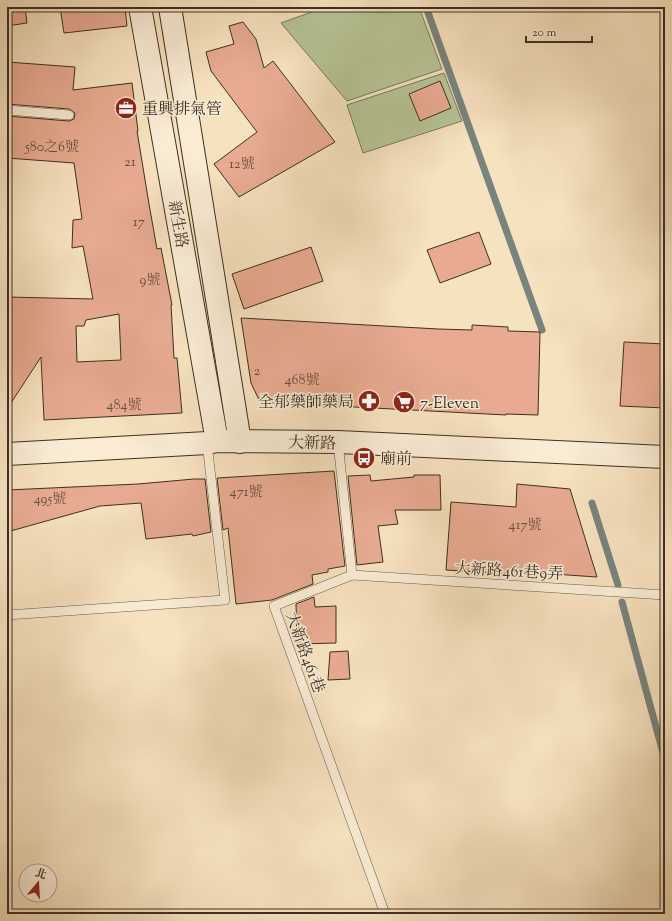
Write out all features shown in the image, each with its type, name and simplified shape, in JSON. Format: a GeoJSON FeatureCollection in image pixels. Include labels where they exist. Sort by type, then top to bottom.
{"type":"FeatureCollection","features":[{"type":"Feature","properties":{"kind":"main road","name":"新生路"},"geometry":{"type":"LineString","coordinates":[[140,7],[212,442]]}},
{"type":"Feature","properties":{"kind":"main road","name":"新生路"},"geometry":{"type":"LineString","coordinates":[[170,7],[240,442]]}},
{"type":"Feature","properties":{"kind":"main road","name":"大新路"},"geometry":{"type":"LineString","coordinates":[[7,454],[212,442],[338,442],[665,457]]}},
{"type":"Feature","properties":{"kind":"lane"},"geometry":{"type":"LineString","coordinates":[[7,110],[69,115]]}},
{"type":"Feature","properties":{"kind":"lane"},"geometry":{"type":"LineString","coordinates":[[7,615],[225,600],[212,442]]}},
{"type":"Feature","properties":{"kind":"lane"},"geometry":{"type":"LineString","coordinates":[[338,442],[352,575]]}},
{"type":"Feature","properties":{"kind":"lane","name":"大新路461巷9弄"},"geometry":{"type":"LineString","coordinates":[[352,575],[665,595]]}},
{"type":"Feature","properties":{"kind":"lane","name":"大新路461巷"},"geometry":{"type":"LineString","coordinates":[[352,575],[274,606],[385,914]]}},
{"type":"Feature","properties":{"kind":"green space"},"geometry":{"type":"Polygon","coordinates":[[[319,7],[419,7],[442,69],[347,101],[281,23],[320,9],[319,7]]]}},
{"type":"Feature","properties":{"kind":"green space"},"geometry":{"type":"Polygon","coordinates":[[[444,73],[462,121],[363,153],[347,105],[444,73]]]}},
{"type":"Feature","properties":{"kind":"building"},"geometry":{"type":"Polygon","coordinates":[[[7,7],[25,7],[27,23],[7,26],[7,7]]]}},
{"type":"Feature","properties":{"kind":"building"},"geometry":{"type":"Polygon","coordinates":[[[60,7],[86,7],[87,10],[125,7],[127,26],[64,33],[60,7]]]}},
{"type":"Feature","properties":{"kind":"building"},"geometry":{"type":"Polygon","coordinates":[[[243,22],[256,39],[264,68],[273,61],[335,142],[239,197],[214,164],[257,132],[211,71],[206,52],[234,44],[229,26],[243,22]]]}},
{"type":"Feature","properties":{"kind":"building"},"geometry":{"type":"Polygon","coordinates":[[[7,62],[75,67],[73,90],[132,83],[137,131],[157,249],[161,248],[172,305],[174,358],[177,358],[182,413],[44,420],[41,357],[7,409],[7,297],[93,299],[83,246],[72,248],[73,220],[82,219],[74,163],[7,158],[7,116],[69,121],[74,119],[75,113],[69,109],[7,104],[7,62]],[[119,314],[86,320],[84,326],[76,326],[77,362],[121,360],[119,314]]]}},
{"type":"Feature","properties":{"kind":"building"},"geometry":{"type":"Polygon","coordinates":[[[440,81],[451,108],[420,121],[409,94],[440,81]]]}},
{"type":"Feature","properties":{"kind":"building"},"geometry":{"type":"Polygon","coordinates":[[[479,232],[491,264],[440,283],[427,250],[479,232]]]}},
{"type":"Feature","properties":{"kind":"building"},"geometry":{"type":"Polygon","coordinates":[[[311,247],[323,281],[244,309],[232,274],[311,247]]]}},
{"type":"Feature","properties":{"kind":"building"},"geometry":{"type":"Polygon","coordinates":[[[241,318],[438,329],[472,330],[472,325],[508,327],[508,331],[540,332],[538,415],[506,415],[260,402],[251,383],[241,318]]]}},
{"type":"Feature","properties":{"kind":"building"},"geometry":{"type":"Polygon","coordinates":[[[624,342],[665,344],[665,408],[620,406],[624,342]]]}},
{"type":"Feature","properties":{"kind":"building"},"geometry":{"type":"Polygon","coordinates":[[[334,471],[345,566],[328,569],[328,572],[312,575],[313,584],[272,600],[236,604],[228,528],[223,530],[217,478],[334,471]]]}},
{"type":"Feature","properties":{"kind":"building"},"geometry":{"type":"Polygon","coordinates":[[[370,475],[371,481],[414,477],[414,475],[440,475],[441,510],[395,510],[398,524],[378,526],[383,562],[357,565],[348,476],[370,475]]]}},
{"type":"Feature","properties":{"kind":"building"},"geometry":{"type":"Polygon","coordinates":[[[205,479],[211,532],[193,536],[192,534],[146,539],[141,503],[100,506],[7,532],[7,490],[138,484],[205,479]]]}},
{"type":"Feature","properties":{"kind":"building"},"geometry":{"type":"Polygon","coordinates":[[[517,484],[570,489],[597,577],[509,571],[509,574],[446,570],[451,502],[516,507],[517,484]]]}},
{"type":"Feature","properties":{"kind":"building"},"geometry":{"type":"Polygon","coordinates":[[[314,597],[315,607],[336,606],[336,643],[297,644],[296,604],[314,597]]]}},
{"type":"Feature","properties":{"kind":"building"},"geometry":{"type":"Polygon","coordinates":[[[348,651],[350,679],[328,680],[330,652],[348,651]]]}},
{"type":"Feature","properties":{"kind":"waterway"},"geometry":{"type":"LineString","coordinates":[[426,7],[542,330]]}},
{"type":"Feature","properties":{"kind":"waterway"},"geometry":{"type":"LineString","coordinates":[[592,503],[618,585]]}},
{"type":"Feature","properties":{"kind":"waterway"},"geometry":{"type":"LineString","coordinates":[[622,602],[665,760]]}},
{"type":"Feature","properties":{"kind":"place","name":"重興排氣管"},"geometry":{"type":"Point","coordinates":[126,108]}},
{"type":"Feature","properties":{"kind":"place","name":"全郁藥師藥局"},"geometry":{"type":"Point","coordinates":[369,401]}},
{"type":"Feature","properties":{"kind":"place","name":"7-Eleven"},"geometry":{"type":"Point","coordinates":[404,402]}},
{"type":"Feature","properties":{"kind":"place","name":"廟前"},"geometry":{"type":"Point","coordinates":[364,458]}}]}
